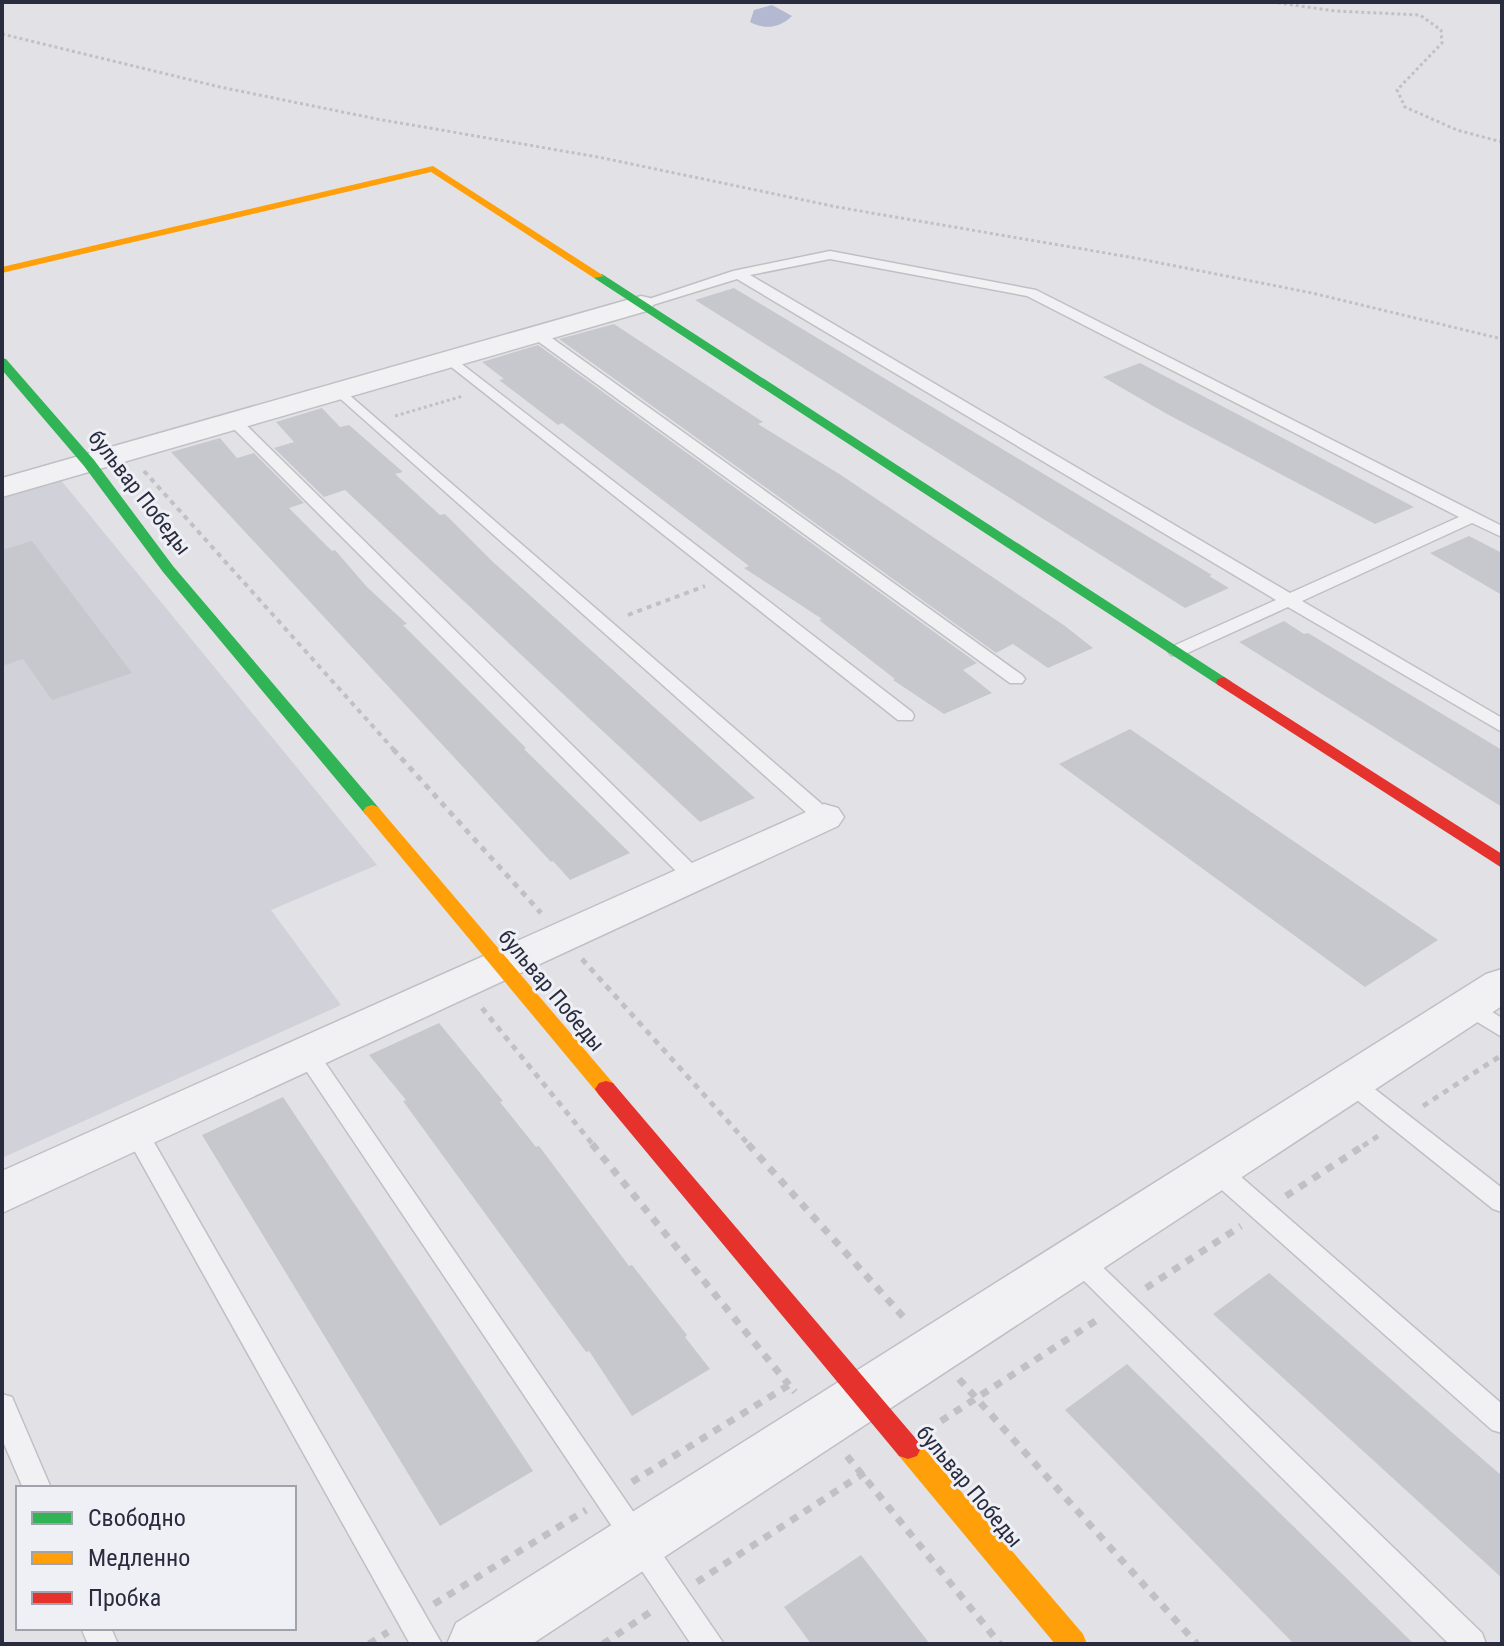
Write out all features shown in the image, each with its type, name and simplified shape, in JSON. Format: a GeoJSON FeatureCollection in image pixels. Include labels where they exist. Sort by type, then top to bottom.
{"type":"FeatureCollection","features":[{"type":"Feature","properties":{"kind":"street"},"geometry":{"type":"LineString","coordinates":[[2,270],[433,169],[1502,862]]}},
{"type":"Feature","properties":{"kind":"street"},"geometry":{"type":"LineString","coordinates":[[2,488],[641,304]]}},
{"type":"Feature","properties":{"kind":"street","name":"бульвар Победы"},"geometry":{"type":"LineString","coordinates":[[2,362],[89,463],[481,974],[862,1396],[1073,1644]]}},
{"type":"Feature","properties":{"kind":"street"},"geometry":{"type":"LineString","coordinates":[[2,1193],[824,817]]}},
{"type":"Feature","properties":{"kind":"street"},"geometry":{"type":"LineString","coordinates":[[478,1644],[1350,1082],[1491,1006]]}},
{"type":"Feature","properties":{"kind":"lane"},"geometry":{"type":"LineString","coordinates":[[641,304],[738,274],[830,255],[1031,293],[1502,532]]}},
{"type":"Feature","properties":{"kind":"lane"},"geometry":{"type":"LineString","coordinates":[[738,274],[1502,726]]}},
{"type":"Feature","properties":{"kind":"lane"},"geometry":{"type":"LineString","coordinates":[[537,334],[1016,679]]}},
{"type":"Feature","properties":{"kind":"lane"},"geometry":{"type":"LineString","coordinates":[[450,359],[905,716]]}},
{"type":"Feature","properties":{"kind":"lane"},"geometry":{"type":"LineString","coordinates":[[340,391],[824,817]]}},
{"type":"Feature","properties":{"kind":"lane"},"geometry":{"type":"LineString","coordinates":[[234,421],[694,877]]}},
{"type":"Feature","properties":{"kind":"lane"},"geometry":{"type":"LineString","coordinates":[[1177,651],[1472,517]]}},
{"type":"Feature","properties":{"kind":"lane"},"geometry":{"type":"LineString","coordinates":[[307,1054],[709,1644]]}},
{"type":"Feature","properties":{"kind":"lane"},"geometry":{"type":"LineString","coordinates":[[1350,1082],[1502,1202]]}},
{"type":"Feature","properties":{"kind":"lane"},"geometry":{"type":"LineString","coordinates":[[136,1132],[427,1644]]}},
{"type":"Feature","properties":{"kind":"lane"},"geometry":{"type":"LineString","coordinates":[[1215,1169],[1502,1421]]}},
{"type":"Feature","properties":{"kind":"lane"},"geometry":{"type":"LineString","coordinates":[[1077,1258],[1471,1644]]}},
{"type":"Feature","properties":{"kind":"lane"},"geometry":{"type":"LineString","coordinates":[[2,1406],[36,1486]]}},
{"type":"Feature","properties":{"kind":"path"},"geometry":{"type":"LineString","coordinates":[[1272,2],[1335,11],[1420,15],[1441,30],[1442,43],[1397,90],[1405,107],[1457,130],[1502,142]]}},
{"type":"Feature","properties":{"kind":"path"},"geometry":{"type":"LineString","coordinates":[[2,34],[234,90],[377,119],[598,157],[837,207],[1135,258],[1312,293],[1502,339]]}},
{"type":"Feature","properties":{"kind":"path"},"geometry":{"type":"LineString","coordinates":[[375,422],[489,389]]}},
{"type":"Feature","properties":{"kind":"path"},"geometry":{"type":"LineString","coordinates":[[128,452],[1197,1644]]}},
{"type":"Feature","properties":{"kind":"path"},"geometry":{"type":"LineString","coordinates":[[605,624],[728,577]]}},
{"type":"Feature","properties":{"kind":"path"},"geometry":{"type":"LineString","coordinates":[[481,974],[789,1385]]}},
{"type":"Feature","properties":{"kind":"path"},"geometry":{"type":"LineString","coordinates":[[603,1644],[1502,1055]]}},
{"type":"Feature","properties":{"kind":"shaded area"},"geometry":{"type":"Polygon","coordinates":[[[60,479],[377,865],[271,910],[341,1005],[2,1158],[2,496],[60,479]]]}},
{"type":"Feature","properties":{"kind":"water"},"geometry":{"type":"Polygon","coordinates":[[[772,5],[792,16],[772,26],[750,22],[754,10],[772,5]]]}},
{"type":"Feature","properties":{"kind":"building"},"geometry":{"type":"Polygon","coordinates":[[[734,288],[1229,588],[1185,608],[695,300],[734,288]]]}},
{"type":"Feature","properties":{"kind":"building"},"geometry":{"type":"Polygon","coordinates":[[[614,324],[763,422],[758,424],[841,475],[1065,626],[1093,648],[1048,668],[1013,644],[996,653],[559,339],[614,324]]]}},
{"type":"Feature","properties":{"kind":"building"},"geometry":{"type":"Polygon","coordinates":[[[538,345],[977,663],[963,670],[992,693],[944,714],[893,680],[819,620],[822,619],[744,568],[749,566],[562,423],[558,425],[499,380],[504,379],[482,362],[538,345]]]}},
{"type":"Feature","properties":{"kind":"building"},"geometry":{"type":"Polygon","coordinates":[[[1140,363],[1414,507],[1375,524],[1103,377],[1140,363]]]}},
{"type":"Feature","properties":{"kind":"building"},"geometry":{"type":"Polygon","coordinates":[[[322,408],[340,427],[349,425],[403,472],[395,474],[440,515],[445,514],[493,562],[755,798],[700,822],[345,490],[324,497],[274,448],[294,442],[276,422],[322,408]]]}},
{"type":"Feature","properties":{"kind":"building"},"geometry":{"type":"Polygon","coordinates":[[[220,438],[237,458],[254,453],[304,503],[289,508],[332,551],[335,550],[367,587],[407,624],[403,625],[630,853],[570,880],[551,862],[171,452],[220,438]]]}},
{"type":"Feature","properties":{"kind":"building"},"geometry":{"type":"Polygon","coordinates":[[[1469,536],[1502,553],[1502,595],[1430,553],[1469,536]]]}},
{"type":"Feature","properties":{"kind":"building"},"geometry":{"type":"Polygon","coordinates":[[[32,541],[132,673],[52,700],[23,659],[2,666],[2,550],[32,541]]]}},
{"type":"Feature","properties":{"kind":"building"},"geometry":{"type":"Polygon","coordinates":[[[1284,621],[1502,750],[1502,807],[1239,642],[1284,621]]]}},
{"type":"Feature","properties":{"kind":"building"},"geometry":{"type":"Polygon","coordinates":[[[1130,729],[1438,940],[1365,987],[1059,764],[1130,729]]]}},
{"type":"Feature","properties":{"kind":"building"},"geometry":{"type":"Polygon","coordinates":[[[439,1023],[536,1147],[539,1146],[629,1266],[632,1265],[687,1335],[685,1337],[710,1369],[632,1416],[589,1351],[586,1352],[403,1101],[406,1100],[369,1055],[439,1023]]]}},
{"type":"Feature","properties":{"kind":"building"},"geometry":{"type":"Polygon","coordinates":[[[283,1097],[533,1471],[440,1526],[202,1135],[283,1097]]]}},
{"type":"Feature","properties":{"kind":"building"},"geometry":{"type":"Polygon","coordinates":[[[1269,1273],[1502,1476],[1502,1578],[1213,1314],[1269,1273]]]}},
{"type":"Feature","properties":{"kind":"building"},"geometry":{"type":"Polygon","coordinates":[[[1127,1364],[1414,1644],[1294,1644],[1065,1410],[1127,1364]]]}},
{"type":"Feature","properties":{"kind":"building"},"geometry":{"type":"Polygon","coordinates":[[[861,1555],[930,1644],[811,1644],[784,1607],[861,1555]]]}},
{"type":"Feature","properties":{"kind":"traffic: fast"},"geometry":{"type":"LineString","coordinates":[[598,276],[1224,682]]}},
{"type":"Feature","properties":{"kind":"traffic: fast"},"geometry":{"type":"LineString","coordinates":[[2,362],[89,463],[168,569],[372,811]]}},
{"type":"Feature","properties":{"kind":"traffic: slow"},"geometry":{"type":"LineString","coordinates":[[2,270],[433,169],[598,276]]}},
{"type":"Feature","properties":{"kind":"traffic: slow"},"geometry":{"type":"LineString","coordinates":[[372,811],[606,1089]]}},
{"type":"Feature","properties":{"kind":"traffic: slow"},"geometry":{"type":"LineString","coordinates":[[908,1448],[1073,1644]]}},
{"type":"Feature","properties":{"kind":"traffic: jam"},"geometry":{"type":"LineString","coordinates":[[1224,682],[1502,862]]}},
{"type":"Feature","properties":{"kind":"traffic: jam"},"geometry":{"type":"LineString","coordinates":[[606,1089],[908,1448]]}}]}
